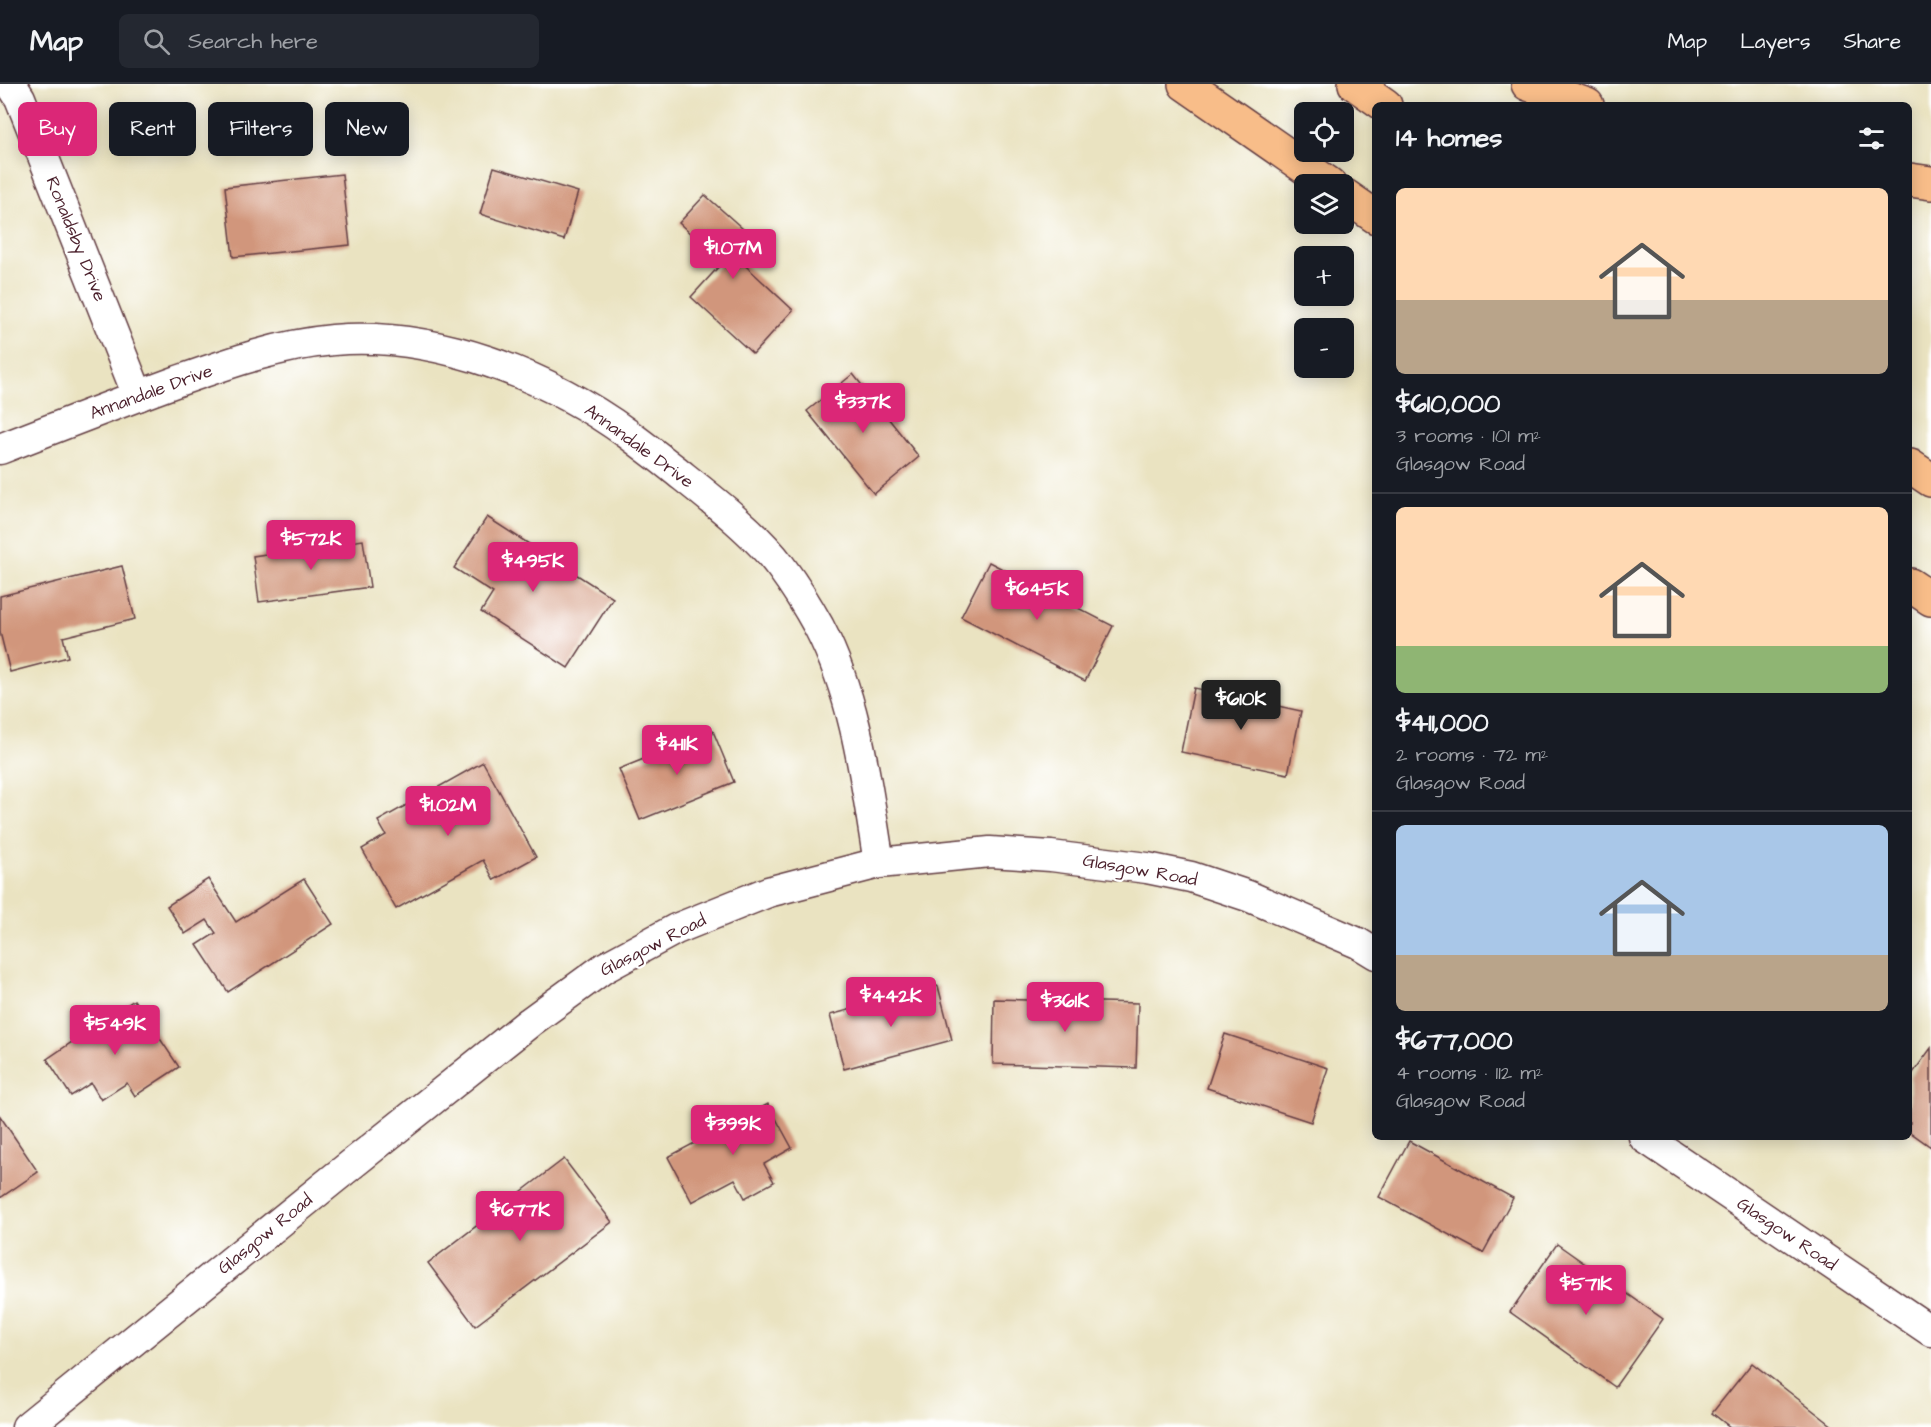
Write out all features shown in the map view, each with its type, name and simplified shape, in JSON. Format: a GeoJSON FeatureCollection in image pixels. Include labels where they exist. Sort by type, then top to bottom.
{"type":"FeatureCollection","features":[{"type":"Feature","properties":{"kind":"highway"},"geometry":{"type":"LineString","coordinates":[[1185,84],[1315,174]]}},
{"type":"Feature","properties":{"kind":"highway"},"geometry":{"type":"LineString","coordinates":[[1355,84],[1381,102]]}},
{"type":"Feature","properties":{"kind":"highway"},"geometry":{"type":"LineString","coordinates":[[1528,84],[1579,102]]}},
{"type":"Feature","properties":{"kind":"highway"},"geometry":{"type":"LineString","coordinates":[[1912,180],[1931,183]]}},
{"type":"Feature","properties":{"kind":"highway"},"geometry":{"type":"LineString","coordinates":[[1354,202],[1372,214]]}},
{"type":"Feature","properties":{"kind":"highway"},"geometry":{"type":"LineString","coordinates":[[1912,467],[1931,480]]}},
{"type":"Feature","properties":{"kind":"highway"},"geometry":{"type":"LineString","coordinates":[[1912,586],[1931,599]]}},
{"type":"Feature","properties":{"kind":"street","name":"Ronaldsby Drive"},"geometry":{"type":"LineString","coordinates":[[11,84],[24,109],[138,396]]}},
{"type":"Feature","properties":{"kind":"street","name":"Annandale Drive"},"geometry":{"type":"LineString","coordinates":[[0,449],[248,356],[286,347],[336,340],[408,342],[450,350],[503,366],[572,399],[617,427],[704,493],[779,565],[820,629],[845,690],[862,755],[879,863]]}},
{"type":"Feature","properties":{"kind":"street","name":"Glasgow Road"},"geometry":{"type":"LineString","coordinates":[[27,1427],[530,1022],[604,968],[676,930],[768,892],[879,863],[990,852],[1051,856],[1147,868],[1191,877],[1248,896],[1358,943],[1372,952]]}},
{"type":"Feature","properties":{"kind":"street","name":"Glasgow Road"},"geometry":{"type":"LineString","coordinates":[[1648,1140],[1931,1331]]}},
{"type":"Feature","properties":{"kind":"building"},"geometry":{"type":"Polygon","coordinates":[[[494,167],[578,192],[564,240],[480,214],[494,167]]]}},
{"type":"Feature","properties":{"kind":"building"},"geometry":{"type":"Polygon","coordinates":[[[342,174],[350,245],[233,257],[225,187],[342,174]]]}},
{"type":"Feature","properties":{"kind":"building"},"geometry":{"type":"Polygon","coordinates":[[[705,195],[752,237],[735,256],[793,310],[753,354],[691,297],[722,263],[679,223],[705,195]]]}},
{"type":"Feature","properties":{"kind":"building"},"geometry":{"type":"Polygon","coordinates":[[[853,374],[919,457],[874,494],[807,411],[853,374]]]}},
{"type":"Feature","properties":{"kind":"building"},"geometry":{"type":"Polygon","coordinates":[[[487,517],[613,598],[568,668],[481,612],[493,593],[454,568],[487,517]]]}},
{"type":"Feature","properties":{"kind":"building"},"geometry":{"type":"Polygon","coordinates":[[[363,540],[370,587],[259,602],[253,556],[363,540]]]}},
{"type":"Feature","properties":{"kind":"building"},"geometry":{"type":"Polygon","coordinates":[[[989,562],[1113,626],[1085,681],[961,617],[989,562]]]}},
{"type":"Feature","properties":{"kind":"building"},"geometry":{"type":"Polygon","coordinates":[[[122,566],[135,619],[63,637],[68,657],[10,672],[0,632],[0,596],[122,566]]]}},
{"type":"Feature","properties":{"kind":"building"},"geometry":{"type":"Polygon","coordinates":[[[1194,688],[1301,711],[1288,774],[1181,752],[1194,688]]]}},
{"type":"Feature","properties":{"kind":"building"},"geometry":{"type":"Polygon","coordinates":[[[713,731],[734,782],[640,820],[619,769],[713,731]]]}},
{"type":"Feature","properties":{"kind":"building"},"geometry":{"type":"Polygon","coordinates":[[[483,762],[536,857],[494,880],[483,860],[396,909],[362,849],[386,835],[378,821],[483,762]]]}},
{"type":"Feature","properties":{"kind":"building"},"geometry":{"type":"Polygon","coordinates":[[[208,879],[236,922],[304,879],[333,924],[228,992],[197,945],[216,933],[207,920],[185,934],[167,906],[208,879]]]}},
{"type":"Feature","properties":{"kind":"building"},"geometry":{"type":"Polygon","coordinates":[[[938,986],[952,1040],[844,1069],[830,1015],[938,986]]]}},
{"type":"Feature","properties":{"kind":"building"},"geometry":{"type":"Polygon","coordinates":[[[994,999],[1138,1003],[1136,1068],[993,1064],[994,999]]]}},
{"type":"Feature","properties":{"kind":"building"},"geometry":{"type":"Polygon","coordinates":[[[134,1000],[179,1067],[135,1096],[127,1083],[101,1100],[91,1083],[71,1096],[47,1059],[134,1000]]]}},
{"type":"Feature","properties":{"kind":"building"},"geometry":{"type":"Polygon","coordinates":[[[1225,1034],[1328,1068],[1311,1122],[1207,1088],[1225,1034]]]}},
{"type":"Feature","properties":{"kind":"building"},"geometry":{"type":"Polygon","coordinates":[[[1931,1048],[1931,1147],[1912,1133],[1912,1074],[1931,1048]]]}},
{"type":"Feature","properties":{"kind":"building"},"geometry":{"type":"Polygon","coordinates":[[[768,1104],[792,1148],[764,1164],[774,1182],[745,1198],[735,1179],[692,1202],[668,1157],[768,1104]]]}},
{"type":"Feature","properties":{"kind":"building"},"geometry":{"type":"Polygon","coordinates":[[[0,1116],[38,1172],[0,1198],[0,1116]]]}},
{"type":"Feature","properties":{"kind":"building"},"geometry":{"type":"Polygon","coordinates":[[[1409,1141],[1513,1198],[1483,1253],[1379,1197],[1409,1141]]]}},
{"type":"Feature","properties":{"kind":"building"},"geometry":{"type":"Polygon","coordinates":[[[564,1159],[612,1222],[475,1326],[428,1263],[564,1159]]]}},
{"type":"Feature","properties":{"kind":"building"},"geometry":{"type":"Polygon","coordinates":[[[1557,1244],[1663,1319],[1615,1387],[1510,1312],[1557,1244]]]}},
{"type":"Feature","properties":{"kind":"building"},"geometry":{"type":"Polygon","coordinates":[[[1752,1363],[1834,1427],[1730,1427],[1712,1413],[1752,1363]]]}}]}
